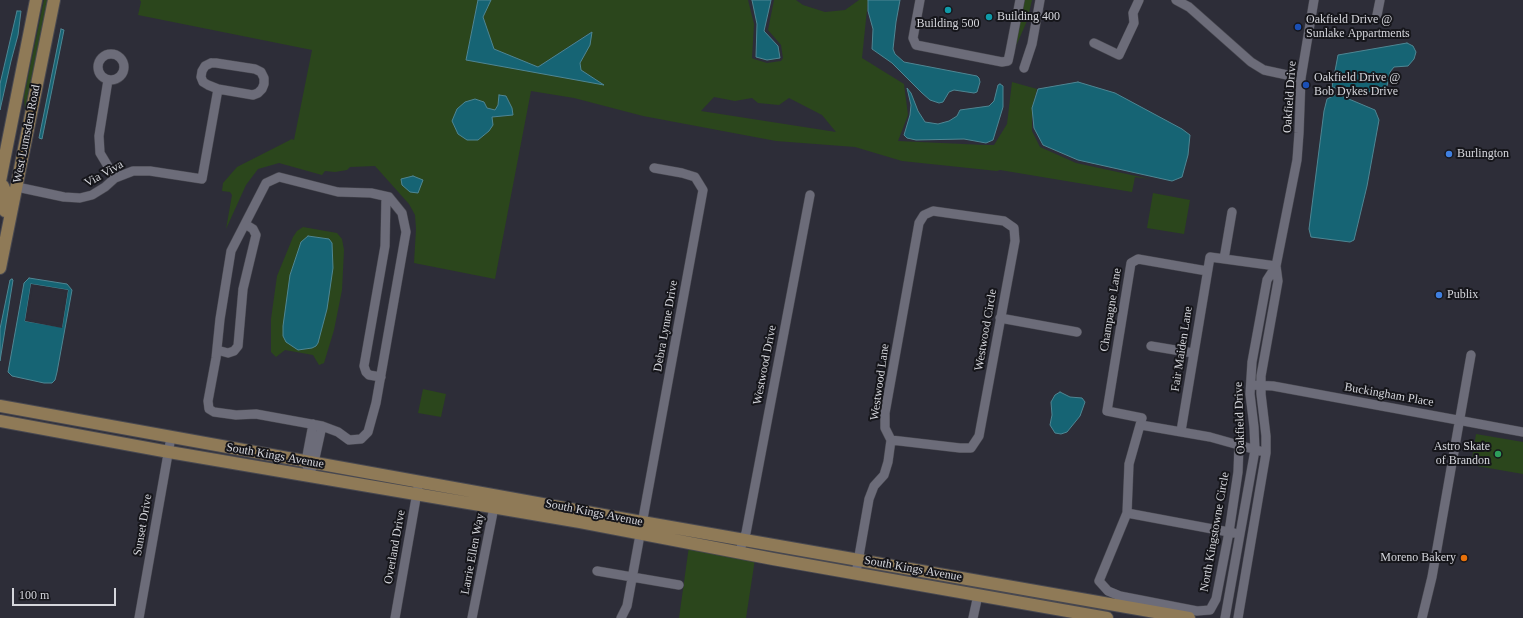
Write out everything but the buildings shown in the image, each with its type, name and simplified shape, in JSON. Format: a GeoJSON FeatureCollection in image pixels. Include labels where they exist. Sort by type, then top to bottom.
{"type":"FeatureCollection","features":[{"type":"Feature","properties":{"kind":"main road","name":"West Lumsden Road"},"geometry":{"type":"LineString","coordinates":[[0,181],[36,0]]}},
{"type":"Feature","properties":{"kind":"main road","name":"West Lumsden Road"},"geometry":{"type":"LineString","coordinates":[[0,268],[54,0]]}},
{"type":"Feature","properties":{"kind":"main road"},"geometry":{"type":"LineString","coordinates":[[17,188],[11,184],[10,174],[21,118],[22,108],[20,84]]}},
{"type":"Feature","properties":{"kind":"main road"},"geometry":{"type":"LineString","coordinates":[[0,184],[5,190],[7,199],[0,233]]}},
{"type":"Feature","properties":{"kind":"main road"},"geometry":{"type":"LineString","coordinates":[[0,398],[52,409],[62,417]]}},
{"type":"Feature","properties":{"kind":"main road","name":"South Kings Avenue"},"geometry":{"type":"LineString","coordinates":[[0,406],[496,494],[740,552],[978,595],[1065,614],[1084,613],[1107,618]]}},
{"type":"Feature","properties":{"kind":"main road","name":"South Kings Avenue"},"geometry":{"type":"LineString","coordinates":[[0,421],[168,452],[494,507],[641,528],[743,540],[1189,618]]}},
{"type":"Feature","properties":{"kind":"main road"},"geometry":{"type":"LineString","coordinates":[[1084,613],[1090,609],[1098,608],[1175,616]]}},
{"type":"Feature","properties":{"kind":"street"},"geometry":{"type":"LineString","coordinates":[[920,0],[913,38],[916,45],[1002,62],[1008,61],[1020,0]]}},
{"type":"Feature","properties":{"kind":"street"},"geometry":{"type":"LineString","coordinates":[[1024,68],[1032,44],[1040,0]]}},
{"type":"Feature","properties":{"kind":"street"},"geometry":{"type":"LineString","coordinates":[[1094,43],[1119,55],[1134,23],[1133,13],[1139,0]]}},
{"type":"Feature","properties":{"kind":"street"},"geometry":{"type":"LineString","coordinates":[[1176,0],[1188,7],[1245,58],[1264,70],[1301,78]]}},
{"type":"Feature","properties":{"kind":"street","name":"Oakfield Drive"},"geometry":{"type":"LineString","coordinates":[[1238,618],[1266,453],[1266,436],[1260,385],[1278,281],[1276,266],[1298,153],[1301,78],[1314,0]]}},
{"type":"Feature","properties":{"kind":"street"},"geometry":{"type":"LineString","coordinates":[[1377,15],[1380,0]]}},
{"type":"Feature","properties":{"kind":"street"},"geometry":{"type":"LineString","coordinates":[[211,63],[255,69],[260,72],[264,78],[262,89],[253,95],[218,89],[203,82],[201,77],[202,71],[211,63]]}},
{"type":"Feature","properties":{"kind":"street"},"geometry":{"type":"LineString","coordinates":[[108,80],[100,122],[99,141],[100,153],[115,178]]}},
{"type":"Feature","properties":{"kind":"street","name":"Via Viva"},"geometry":{"type":"LineString","coordinates":[[17,188],[64,197],[80,198],[87,197],[99,191],[115,178],[133,171],[150,171],[202,179],[218,89]]}},
{"type":"Feature","properties":{"kind":"street","name":"Debra Lynne Drive"},"geometry":{"type":"LineString","coordinates":[[621,618],[627,606],[703,190],[695,177],[654,168]]}},
{"type":"Feature","properties":{"kind":"street"},"geometry":{"type":"LineString","coordinates":[[279,177],[338,192],[371,193],[386,196],[402,213],[406,232],[381,377],[368,432],[361,439],[349,440],[338,432],[318,425],[256,414],[236,415],[214,412],[209,409],[208,401],[231,251],[266,183],[279,177]]}},
{"type":"Feature","properties":{"kind":"street","name":"Westwood Drive"},"geometry":{"type":"LineString","coordinates":[[740,552],[746,533],[810,195]]}},
{"type":"Feature","properties":{"kind":"street"},"geometry":{"type":"LineString","coordinates":[[381,377],[369,375],[364,366],[385,246],[386,196]]}},
{"type":"Feature","properties":{"kind":"street","name":"Westwood Circle"},"geometry":{"type":"LineString","coordinates":[[891,440],[971,448],[979,436],[1015,241],[1014,228],[1004,221],[933,211],[924,215]]}},
{"type":"Feature","properties":{"kind":"street"},"geometry":{"type":"LineString","coordinates":[[1224,259],[1232,212]]}},
{"type":"Feature","properties":{"kind":"street","name":"Westwood Lane"},"geometry":{"type":"LineString","coordinates":[[856,573],[868,499],[874,486],[884,475],[888,462],[891,440],[885,428],[885,413],[919,222],[924,215]]}},
{"type":"Feature","properties":{"kind":"street"},"geometry":{"type":"LineString","coordinates":[[217,350],[228,353],[234,352],[238,346],[243,289],[256,235],[252,229],[245,224]]}},
{"type":"Feature","properties":{"kind":"street"},"geometry":{"type":"LineString","coordinates":[[1207,271],[1210,257],[1276,266]]}},
{"type":"Feature","properties":{"kind":"street","name":"Champagne Lane"},"geometry":{"type":"LineString","coordinates":[[1140,425],[1142,418],[1107,411],[1131,263],[1138,259],[1207,271]]}},
{"type":"Feature","properties":{"kind":"street","name":"Oakfield Drive"},"geometry":{"type":"LineString","coordinates":[[1225,618],[1255,450],[1250,385],[1252,362],[1267,280],[1276,266]]}},
{"type":"Feature","properties":{"kind":"street","name":"Fair Maiden Lane"},"geometry":{"type":"LineString","coordinates":[[1181,431],[1207,271]]}},
{"type":"Feature","properties":{"kind":"street"},"geometry":{"type":"LineString","coordinates":[[1000,318],[1077,332]]}},
{"type":"Feature","properties":{"kind":"street"},"geometry":{"type":"LineString","coordinates":[[1151,346],[1193,353]]}},
{"type":"Feature","properties":{"kind":"street"},"geometry":{"type":"LineString","coordinates":[[1422,618],[1432,577],[1472,355]]}},
{"type":"Feature","properties":{"kind":"street","name":"Buckingham Place"},"geometry":{"type":"LineString","coordinates":[[1250,385],[1260,385],[1523,432]]}},
{"type":"Feature","properties":{"kind":"street"},"geometry":{"type":"LineString","coordinates":[[310,476],[318,425]]}},
{"type":"Feature","properties":{"kind":"street"},"geometry":{"type":"LineString","coordinates":[[1240,534],[1127,513],[1127,476],[1140,425],[1181,431],[1240,445],[1266,453]]}},
{"type":"Feature","properties":{"kind":"street","name":"Sunset Drive"},"geometry":{"type":"LineString","coordinates":[[139,618],[171,437]]}},
{"type":"Feature","properties":{"kind":"street","name":"North Kingstowne Circle"},"geometry":{"type":"LineString","coordinates":[[1127,513],[1099,581],[1108,591],[1120,596],[1197,611],[1210,610],[1216,599],[1229,532],[1238,472],[1240,445]]}},
{"type":"Feature","properties":{"kind":"street","name":"Overland Drive"},"geometry":{"type":"LineString","coordinates":[[395,618],[419,481]]}},
{"type":"Feature","properties":{"kind":"street","name":"Larrie Ellen Way"},"geometry":{"type":"LineString","coordinates":[[472,618],[496,494]]}},
{"type":"Feature","properties":{"kind":"street"},"geometry":{"type":"LineString","coordinates":[[597,571],[679,585]]}},
{"type":"Feature","properties":{"kind":"street"},"geometry":{"type":"LineString","coordinates":[[973,618],[978,595]]}},
{"type":"Feature","properties":{"kind":"green space"},"geometry":{"type":"Polygon","coordinates":[[[44,0],[49,0],[13,171],[25,112],[24,96],[44,0]]]}},
{"type":"Feature","properties":{"kind":"green space"},"geometry":{"type":"Polygon","coordinates":[[[140,0],[478,0],[466,60],[603,84],[581,70],[580,63],[590,45],[591,32],[538,67],[494,49],[483,17],[491,0],[748,0],[754,24],[752,58],[767,63],[781,61],[783,58],[781,45],[768,30],[774,0],[796,0],[803,5],[825,12],[845,10],[859,0],[868,0],[862,58],[904,84],[908,115],[898,141],[994,145],[1007,124],[1012,82],[1037,89],[1032,108],[1032,131],[1040,147],[1076,163],[1150,179],[1135,177],[1132,192],[1000,170],[997,171],[902,161],[855,147],[776,141],[643,116],[574,98],[531,91],[495,279],[414,263],[416,229],[415,215],[409,204],[375,166],[350,167],[347,170],[335,172],[325,171],[322,175],[279,163],[258,169],[246,185],[226,229],[232,195],[230,192],[222,191],[223,183],[237,167],[292,139],[294,140],[312,50],[138,15],[141,2],[140,0]],[[499,95],[498,105],[495,110],[487,108],[484,102],[475,99],[492,117],[513,115],[509,101],[499,95]],[[714,97],[701,111],[836,132],[822,115],[789,98],[779,105],[758,103],[752,98],[735,101],[714,97]]]}},
{"type":"Feature","properties":{"kind":"green space"},"geometry":{"type":"Polygon","coordinates":[[[1023,0],[1032,0],[1027,21],[1016,46],[1023,0]]]}},
{"type":"Feature","properties":{"kind":"green space"},"geometry":{"type":"Polygon","coordinates":[[[1153,193],[1190,200],[1184,234],[1147,228],[1153,193]]]}},
{"type":"Feature","properties":{"kind":"green space"},"geometry":{"type":"Polygon","coordinates":[[[303,227],[337,233],[342,239],[344,250],[342,290],[334,330],[324,363],[319,365],[313,355],[285,350],[276,357],[271,352],[271,319],[277,276],[293,237],[297,231],[303,227]]]}},
{"type":"Feature","properties":{"kind":"green space"},"geometry":{"type":"Polygon","coordinates":[[[423,389],[446,394],[441,417],[418,413],[423,389]]]}},
{"type":"Feature","properties":{"kind":"green space","name":"Astro Skate of Brandon"},"geometry":{"type":"Polygon","coordinates":[[[1476,434],[1523,442],[1523,474],[1471,465],[1476,434]]]}},
{"type":"Feature","properties":{"kind":"green space"},"geometry":{"type":"Polygon","coordinates":[[[689,546],[755,559],[746,618],[679,618],[689,546]]]}},
{"type":"Feature","properties":{"kind":"water"},"geometry":{"type":"Polygon","coordinates":[[[478,0],[491,0],[483,17],[494,49],[538,67],[592,32],[590,45],[580,63],[581,70],[604,85],[466,60],[478,0]]]}},
{"type":"Feature","properties":{"kind":"water"},"geometry":{"type":"Polygon","coordinates":[[[752,0],[771,0],[764,31],[778,46],[780,58],[767,60],[756,57],[757,24],[752,0]]]}},
{"type":"Feature","properties":{"kind":"water"},"geometry":{"type":"Polygon","coordinates":[[[868,0],[900,0],[893,49],[895,54],[904,62],[977,76],[980,82],[977,92],[974,93],[954,90],[949,92],[943,102],[939,103],[930,100],[892,63],[872,49],[873,29],[868,11],[868,0]]]}},
{"type":"Feature","properties":{"kind":"water"},"geometry":{"type":"Polygon","coordinates":[[[17,11],[21,11],[18,35],[0,110],[0,84],[17,11]]]}},
{"type":"Feature","properties":{"kind":"water"},"geometry":{"type":"Polygon","coordinates":[[[61,29],[64,30],[42,139],[39,138],[61,29]]]}},
{"type":"Feature","properties":{"kind":"water"},"geometry":{"type":"Polygon","coordinates":[[[1407,43],[1413,46],[1416,52],[1414,59],[1408,66],[1394,67],[1390,72],[1387,86],[1381,92],[1372,91],[1365,93],[1332,87],[1338,55],[1407,43]]]}},
{"type":"Feature","properties":{"kind":"water"},"geometry":{"type":"Polygon","coordinates":[[[1078,82],[1115,93],[1182,129],[1190,135],[1188,155],[1182,177],[1172,181],[1078,160],[1043,145],[1034,128],[1032,108],[1038,89],[1078,82]]]}},
{"type":"Feature","properties":{"kind":"water"},"geometry":{"type":"Polygon","coordinates":[[[1000,84],[1003,86],[1003,107],[993,140],[986,143],[964,139],[916,140],[907,138],[904,135],[910,115],[911,105],[907,88],[925,122],[938,124],[949,121],[957,116],[960,110],[989,106],[994,101],[998,85],[1000,84]]]}},
{"type":"Feature","properties":{"kind":"water"},"geometry":{"type":"Polygon","coordinates":[[[1337,94],[1375,110],[1379,120],[1367,186],[1354,240],[1350,242],[1311,237],[1309,229],[1324,111],[1327,99],[1337,94]]]}},
{"type":"Feature","properties":{"kind":"water"},"geometry":{"type":"Polygon","coordinates":[[[499,95],[506,96],[512,108],[513,115],[492,117],[493,125],[489,131],[478,140],[467,140],[458,134],[452,121],[457,109],[465,102],[475,99],[484,102],[487,108],[495,110],[498,105],[499,95]]]}},
{"type":"Feature","properties":{"kind":"water"},"geometry":{"type":"Polygon","coordinates":[[[413,176],[423,180],[418,193],[410,192],[402,185],[401,179],[413,176]]]}},
{"type":"Feature","properties":{"kind":"water"},"geometry":{"type":"Polygon","coordinates":[[[308,236],[329,239],[332,243],[333,268],[327,309],[318,343],[312,348],[298,350],[286,342],[283,336],[283,326],[290,275],[301,242],[308,236]]]}},
{"type":"Feature","properties":{"kind":"water"},"geometry":{"type":"Polygon","coordinates":[[[29,278],[67,284],[72,290],[57,372],[55,380],[52,383],[44,383],[12,376],[8,372],[24,283],[29,278]],[[31,284],[25,321],[62,327],[68,290],[31,284]]]}},
{"type":"Feature","properties":{"kind":"water"},"geometry":{"type":"Polygon","coordinates":[[[12,279],[0,361],[0,329],[10,280],[12,279]]]}},
{"type":"Feature","properties":{"kind":"water"},"geometry":{"type":"Polygon","coordinates":[[[1060,392],[1070,397],[1082,398],[1085,402],[1080,416],[1067,432],[1061,434],[1055,433],[1050,425],[1052,415],[1051,402],[1055,395],[1060,392]]]}},
{"type":"Feature","properties":{"kind":"pier"},"geometry":{"type":"Polygon","coordinates":[[[31,284],[68,290],[62,328],[25,321],[31,284]],[[33,286],[27,319],[60,325],[66,292],[33,286]]]}},
{"type":"Feature","properties":{"kind":"place","name":"Building 500"},"geometry":{"type":"Point","coordinates":[948,10]}},
{"type":"Feature","properties":{"kind":"place","name":"Building 400"},"geometry":{"type":"Point","coordinates":[989,17]}},
{"type":"Feature","properties":{"kind":"place","name":"Oakfield Drive @ Sunlake Appartments"},"geometry":{"type":"Point","coordinates":[1298,27]}},
{"type":"Feature","properties":{"kind":"place","name":"Oakfield Drive @ Bob Dykes Drive"},"geometry":{"type":"Point","coordinates":[1306,85]}},
{"type":"Feature","properties":{"kind":"place","name":"Burlington"},"geometry":{"type":"Point","coordinates":[1449,154]}},
{"type":"Feature","properties":{"kind":"place","name":"Publix"},"geometry":{"type":"Point","coordinates":[1439,295]}},
{"type":"Feature","properties":{"kind":"place","name":"Astro Skate of Brandon"},"geometry":{"type":"Point","coordinates":[1498,454]}},
{"type":"Feature","properties":{"kind":"place","name":"Moreno Bakery"},"geometry":{"type":"Point","coordinates":[1464,558]}}]}
